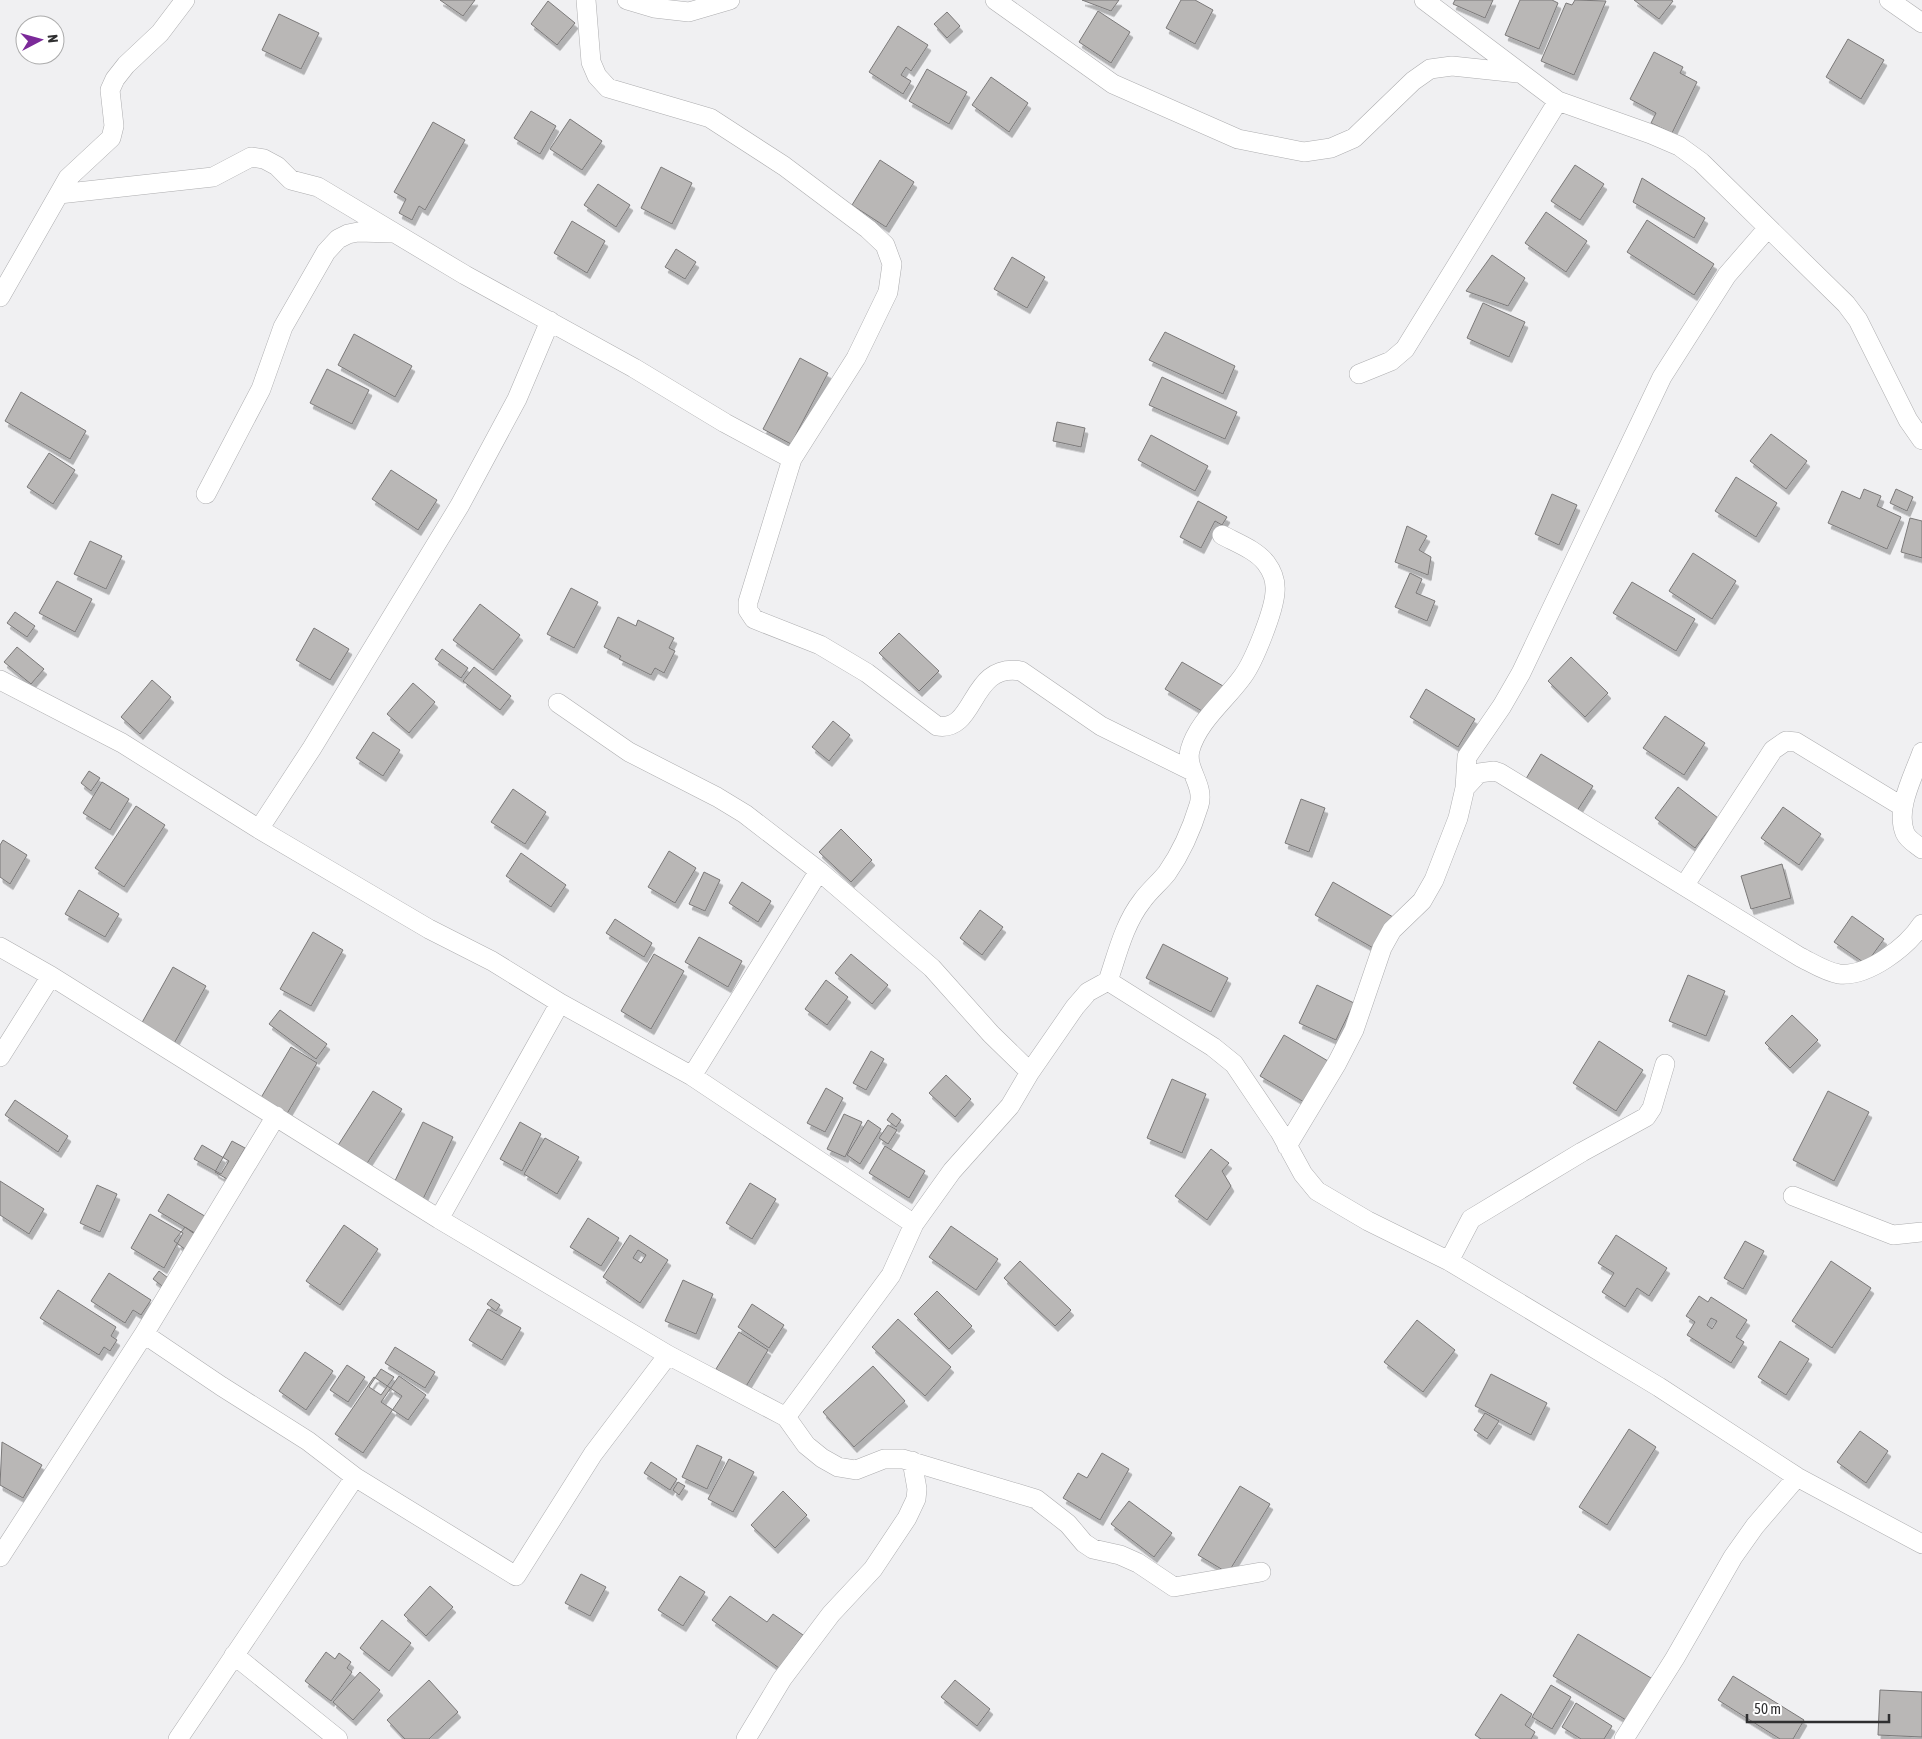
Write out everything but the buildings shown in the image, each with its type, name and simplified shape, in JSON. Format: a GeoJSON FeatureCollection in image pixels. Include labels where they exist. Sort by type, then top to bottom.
{"type":"FeatureCollection","features":[{"type":"Feature","properties":{"kind":"street"},"geometry":{"type":"LineString","coordinates":[[0,297],[68,178],[111,138],[114,126],[110,90],[115,79],[126,65],[160,33],[185,0]]}},
{"type":"Feature","properties":{"kind":"street"},"geometry":{"type":"LineString","coordinates":[[586,0],[591,62],[597,76],[608,88],[710,118],[784,166],[868,229],[885,245],[892,264],[888,292],[856,358],[792,459],[748,602],[748,610],[754,619],[820,645],[867,673],[937,726],[946,727],[955,724],[964,715],[977,690],[990,676],[1009,669],[1021,671],[1101,726],[1192,771]]}},
{"type":"Feature","properties":{"kind":"street"},"geometry":{"type":"LineString","coordinates":[[627,0],[654,8],[689,12],[730,0]]}},
{"type":"Feature","properties":{"kind":"street"},"geometry":{"type":"LineString","coordinates":[[995,0],[1113,84],[1238,139],[1304,152],[1332,148],[1354,138],[1413,81],[1430,69],[1452,66],[1518,73]]}},
{"type":"Feature","properties":{"kind":"street"},"geometry":{"type":"LineString","coordinates":[[1424,0],[1470,33],[1518,73],[1558,101],[1678,146],[1701,162],[1854,314],[1908,420],[1922,440]]}},
{"type":"Feature","properties":{"kind":"street"},"geometry":{"type":"LineString","coordinates":[[1889,0],[1922,23]]}},
{"type":"Feature","properties":{"kind":"street"},"geometry":{"type":"LineString","coordinates":[[1359,374],[1391,361],[1405,349],[1558,101]]}},
{"type":"Feature","properties":{"kind":"street"},"geometry":{"type":"LineString","coordinates":[[59,194],[213,177],[251,157],[264,159],[278,166],[291,180],[318,187],[394,233],[792,459]]}},
{"type":"Feature","properties":{"kind":"street"},"geometry":{"type":"LineString","coordinates":[[1287,1146],[1337,1063],[1354,1030],[1382,948],[1392,930],[1422,901],[1434,880],[1458,818],[1465,788],[1467,757],[1502,706],[1520,673],[1662,377],[1727,275],[1767,229]]}},
{"type":"Feature","properties":{"kind":"street"},"geometry":{"type":"LineString","coordinates":[[206,494],[261,389],[283,327],[326,252],[338,239],[348,234],[358,232],[394,233]]}},
{"type":"Feature","properties":{"kind":"street"},"geometry":{"type":"LineString","coordinates":[[259,829],[312,748],[460,504],[517,399],[550,321]]}},
{"type":"Feature","properties":{"kind":"street"},"geometry":{"type":"LineString","coordinates":[[786,1417],[891,1275],[914,1224],[952,1171],[1010,1106],[1030,1072],[1088,992],[1108,982],[1129,922],[1142,901],[1174,862],[1200,802],[1199,786],[1192,771],[1189,751],[1206,721],[1243,676],[1250,664],[1265,628],[1276,592],[1272,573],[1259,556],[1222,535]]}},
{"type":"Feature","properties":{"kind":"street"},"geometry":{"type":"LineString","coordinates":[[0,680],[122,743],[259,829],[429,929],[492,961],[560,1003],[692,1076],[914,1224]]}},
{"type":"Feature","properties":{"kind":"street"},"geometry":{"type":"LineString","coordinates":[[558,703],[628,752],[717,797],[745,814],[819,871],[932,968],[991,1034],[1030,1072]]}},
{"type":"Feature","properties":{"kind":"street"},"geometry":{"type":"LineString","coordinates":[[1684,886],[1773,750],[1786,741],[1796,742],[1903,807]]}},
{"type":"Feature","properties":{"kind":"street"},"geometry":{"type":"LineString","coordinates":[[1922,752],[1903,807],[1905,834],[1922,849]]}},
{"type":"Feature","properties":{"kind":"street"},"geometry":{"type":"LineString","coordinates":[[1465,788],[1479,773],[1494,771],[1500,773],[1800,957],[1839,974],[1856,972],[1885,960],[1919,936]]}},
{"type":"Feature","properties":{"kind":"street"},"geometry":{"type":"LineString","coordinates":[[692,1076],[819,871]]}},
{"type":"Feature","properties":{"kind":"street"},"geometry":{"type":"LineString","coordinates":[[0,947],[51,976],[439,1219],[668,1355],[786,1417],[806,1444],[822,1458],[838,1467],[856,1470],[884,1459],[912,1461],[1036,1499],[1052,1510],[1088,1546],[1120,1555],[1138,1563],[1174,1587],[1262,1572]]}},
{"type":"Feature","properties":{"kind":"street"},"geometry":{"type":"LineString","coordinates":[[0,1057],[51,976]]}},
{"type":"Feature","properties":{"kind":"street"},"geometry":{"type":"LineString","coordinates":[[1108,982],[1213,1047],[1234,1064],[1252,1088],[1303,1174],[1318,1191],[1368,1221],[1449,1261],[1659,1387],[1797,1477],[1922,1544]]}},
{"type":"Feature","properties":{"kind":"street"},"geometry":{"type":"LineString","coordinates":[[439,1219],[560,1003]]}},
{"type":"Feature","properties":{"kind":"street"},"geometry":{"type":"LineString","coordinates":[[1449,1261],[1471,1219],[1582,1152],[1646,1117],[1652,1108],[1665,1064]]}},
{"type":"Feature","properties":{"kind":"street"},"geometry":{"type":"LineString","coordinates":[[3,1546],[144,1334],[276,1116]]}},
{"type":"Feature","properties":{"kind":"street"},"geometry":{"type":"LineString","coordinates":[[1793,1196],[1893,1235],[1922,1232]]}},
{"type":"Feature","properties":{"kind":"street"},"geometry":{"type":"LineString","coordinates":[[144,1334],[308,1441],[355,1477],[516,1576],[593,1454],[668,1355]]}},
{"type":"Feature","properties":{"kind":"street"},"geometry":{"type":"LineString","coordinates":[[746,1739],[782,1679],[831,1614],[873,1569],[907,1518],[916,1499],[917,1489],[912,1461]]}},
{"type":"Feature","properties":{"kind":"street"},"geometry":{"type":"LineString","coordinates":[[178,1739],[355,1477]]}},
{"type":"Feature","properties":{"kind":"street"},"geometry":{"type":"LineString","coordinates":[[1624,1739],[1675,1658],[1733,1557],[1755,1526],[1797,1477]]}},
{"type":"Feature","properties":{"kind":"street"},"geometry":{"type":"LineString","coordinates":[[234,1655],[338,1739]]}}]}
